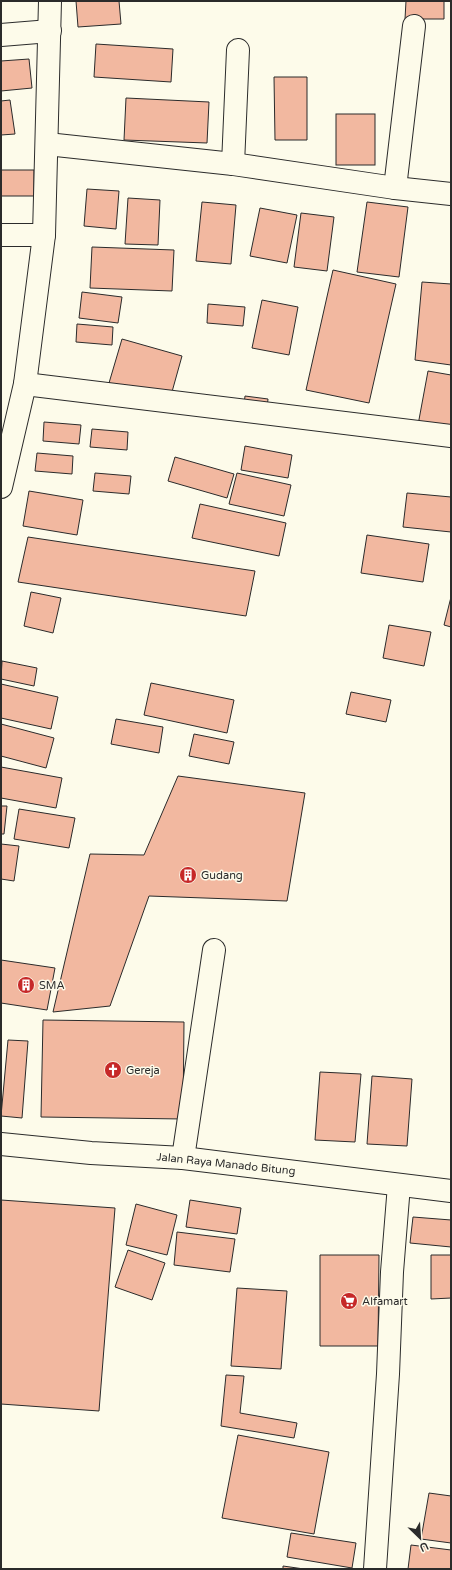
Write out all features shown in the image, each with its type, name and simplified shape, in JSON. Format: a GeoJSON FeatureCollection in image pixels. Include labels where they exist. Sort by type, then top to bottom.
{"type":"FeatureCollection","features":[{"type":"Feature","properties":{"kind":"main road"},"geometry":{"type":"LineString","coordinates":[[1,487],[25,384],[44,235],[50,1]]}},
{"type":"Feature","properties":{"kind":"main road"},"geometry":{"type":"LineString","coordinates":[[395,188],[414,26]]}},
{"type":"Feature","properties":{"kind":"main road"},"geometry":{"type":"LineString","coordinates":[[1,35],[50,31]]}},
{"type":"Feature","properties":{"kind":"main road"},"geometry":{"type":"LineString","coordinates":[[233,164],[238,50]]}},
{"type":"Feature","properties":{"kind":"main road"},"geometry":{"type":"LineString","coordinates":[[47,144],[233,164],[395,188],[451,194]]}},
{"type":"Feature","properties":{"kind":"main road"},"geometry":{"type":"LineString","coordinates":[[1,235],[44,235]]}},
{"type":"Feature","properties":{"kind":"main road"},"geometry":{"type":"LineString","coordinates":[[25,384],[451,436]]}},
{"type":"Feature","properties":{"kind":"main road"},"geometry":{"type":"LineString","coordinates":[[182,1158],[214,950]]}},
{"type":"Feature","properties":{"kind":"main road","name":"Jalan Raya Manado Bitung"},"geometry":{"type":"LineString","coordinates":[[1,1144],[92,1153],[182,1158],[451,1190]]}},
{"type":"Feature","properties":{"kind":"main road"},"geometry":{"type":"LineString","coordinates":[[375,1569],[388,1374],[392,1272],[399,1185]]}},
{"type":"Feature","properties":{"kind":"building"},"geometry":{"type":"Polygon","coordinates":[[[76,1],[119,1],[121,24],[78,27],[76,1]]]}},
{"type":"Feature","properties":{"kind":"building"},"geometry":{"type":"Polygon","coordinates":[[[406,1],[444,1],[444,19],[405,19],[406,1]]]}},
{"type":"Feature","properties":{"kind":"building"},"geometry":{"type":"Polygon","coordinates":[[[96,44],[173,49],[171,82],[94,77],[96,44]]]}},
{"type":"Feature","properties":{"kind":"building"},"geometry":{"type":"Polygon","coordinates":[[[29,59],[32,88],[1,91],[1,61],[29,59]]]}},
{"type":"Feature","properties":{"kind":"building"},"geometry":{"type":"Polygon","coordinates":[[[274,77],[307,77],[307,140],[275,140],[274,77]]]}},
{"type":"Feature","properties":{"kind":"building"},"geometry":{"type":"Polygon","coordinates":[[[126,98],[209,102],[207,143],[124,140],[126,98]]]}},
{"type":"Feature","properties":{"kind":"building"},"geometry":{"type":"Polygon","coordinates":[[[10,100],[15,134],[1,135],[1,101],[10,100]]]}},
{"type":"Feature","properties":{"kind":"building"},"geometry":{"type":"Polygon","coordinates":[[[336,114],[375,114],[375,165],[336,165],[336,114]]]}},
{"type":"Feature","properties":{"kind":"building"},"geometry":{"type":"Polygon","coordinates":[[[1,170],[34,170],[34,196],[1,196],[1,170]]]}},
{"type":"Feature","properties":{"kind":"building"},"geometry":{"type":"Polygon","coordinates":[[[87,189],[119,191],[116,229],[84,226],[87,189]]]}},
{"type":"Feature","properties":{"kind":"building"},"geometry":{"type":"Polygon","coordinates":[[[128,198],[160,200],[158,245],[125,244],[128,198]]]}},
{"type":"Feature","properties":{"kind":"building"},"geometry":{"type":"Polygon","coordinates":[[[202,202],[236,205],[231,264],[196,261],[202,202]]]}},
{"type":"Feature","properties":{"kind":"building"},"geometry":{"type":"Polygon","coordinates":[[[367,202],[408,207],[399,277],[357,272],[367,202]]]}},
{"type":"Feature","properties":{"kind":"building"},"geometry":{"type":"Polygon","coordinates":[[[260,208],[297,215],[287,263],[250,256],[260,208]]]}},
{"type":"Feature","properties":{"kind":"building"},"geometry":{"type":"Polygon","coordinates":[[[301,213],[334,217],[327,271],[294,267],[301,213]]]}},
{"type":"Feature","properties":{"kind":"building"},"geometry":{"type":"Polygon","coordinates":[[[92,247],[174,250],[172,291],[90,288],[92,247]]]}},
{"type":"Feature","properties":{"kind":"building"},"geometry":{"type":"Polygon","coordinates":[[[333,270],[396,284],[369,403],[306,390],[333,270]]]}},
{"type":"Feature","properties":{"kind":"building"},"geometry":{"type":"Polygon","coordinates":[[[422,282],[451,284],[451,365],[415,360],[422,282]]]}},
{"type":"Feature","properties":{"kind":"building"},"geometry":{"type":"Polygon","coordinates":[[[82,292],[122,297],[118,323],[79,318],[82,292]]]}},
{"type":"Feature","properties":{"kind":"building"},"geometry":{"type":"Polygon","coordinates":[[[262,300],[298,307],[289,355],[252,348],[262,300]]]}},
{"type":"Feature","properties":{"kind":"building"},"geometry":{"type":"Polygon","coordinates":[[[208,304],[245,307],[243,326],[207,323],[208,304]]]}},
{"type":"Feature","properties":{"kind":"building"},"geometry":{"type":"Polygon","coordinates":[[[77,324],[113,327],[112,345],[76,342],[77,324]]]}},
{"type":"Feature","properties":{"kind":"building"},"geometry":{"type":"Polygon","coordinates":[[[122,339],[182,356],[170,399],[109,383],[122,339]]]}},
{"type":"Feature","properties":{"kind":"building"},"geometry":{"type":"Polygon","coordinates":[[[428,371],[451,375],[451,431],[418,425],[428,371]]]}},
{"type":"Feature","properties":{"kind":"building"},"geometry":{"type":"Polygon","coordinates":[[[245,396],[268,399],[267,408],[244,405],[245,396]]]}},
{"type":"Feature","properties":{"kind":"building"},"geometry":{"type":"Polygon","coordinates":[[[44,422],[81,425],[79,444],[43,441],[44,422]]]}},
{"type":"Feature","properties":{"kind":"building"},"geometry":{"type":"Polygon","coordinates":[[[92,429],[128,432],[127,450],[90,447],[92,429]]]}},
{"type":"Feature","properties":{"kind":"building"},"geometry":{"type":"Polygon","coordinates":[[[245,446],[292,455],[288,478],[241,470],[245,446]]]}},
{"type":"Feature","properties":{"kind":"building"},"geometry":{"type":"Polygon","coordinates":[[[37,453],[73,456],[72,474],[35,471],[37,453]]]}},
{"type":"Feature","properties":{"kind":"building"},"geometry":{"type":"Polygon","coordinates":[[[175,457],[234,474],[227,498],[168,481],[175,457]]]}},
{"type":"Feature","properties":{"kind":"building"},"geometry":{"type":"Polygon","coordinates":[[[95,473],[131,476],[129,494],[93,491],[95,473]]]}},
{"type":"Feature","properties":{"kind":"building"},"geometry":{"type":"Polygon","coordinates":[[[237,473],[291,485],[284,516],[229,504],[237,473]]]}},
{"type":"Feature","properties":{"kind":"building"},"geometry":{"type":"Polygon","coordinates":[[[29,491],[83,500],[77,535],[23,526],[29,491]]]}},
{"type":"Feature","properties":{"kind":"building"},"geometry":{"type":"Polygon","coordinates":[[[407,493],[451,497],[451,532],[403,527],[407,493]]]}},
{"type":"Feature","properties":{"kind":"building"},"geometry":{"type":"Polygon","coordinates":[[[200,504],[286,523],[279,556],[192,538],[200,504]]]}},
{"type":"Feature","properties":{"kind":"building"},"geometry":{"type":"Polygon","coordinates":[[[367,535],[429,544],[423,582],[361,573],[367,535]]]}},
{"type":"Feature","properties":{"kind":"building"},"geometry":{"type":"Polygon","coordinates":[[[28,537],[255,571],[246,616],[18,582],[28,537]]]}},
{"type":"Feature","properties":{"kind":"building"},"geometry":{"type":"Polygon","coordinates":[[[31,592],[61,598],[53,633],[24,626],[31,592]]]}},
{"type":"Feature","properties":{"kind":"building"},"geometry":{"type":"Polygon","coordinates":[[[451,597],[451,627],[444,625],[451,597]]]}},
{"type":"Feature","properties":{"kind":"building"},"geometry":{"type":"Polygon","coordinates":[[[389,625],[431,632],[424,666],[383,658],[389,625]]]}},
{"type":"Feature","properties":{"kind":"building"},"geometry":{"type":"Polygon","coordinates":[[[2,661],[37,668],[34,686],[1,679],[2,661]]]}},
{"type":"Feature","properties":{"kind":"building"},"geometry":{"type":"Polygon","coordinates":[[[151,683],[234,700],[227,733],[144,715],[151,683]]]}},
{"type":"Feature","properties":{"kind":"building"},"geometry":{"type":"Polygon","coordinates":[[[1,684],[58,697],[51,729],[1,718],[1,684]]]}},
{"type":"Feature","properties":{"kind":"building"},"geometry":{"type":"Polygon","coordinates":[[[351,692],[391,700],[386,722],[346,714],[351,692]]]}},
{"type":"Feature","properties":{"kind":"building"},"geometry":{"type":"Polygon","coordinates":[[[116,719],[163,727],[159,753],[111,744],[116,719]]]}},
{"type":"Feature","properties":{"kind":"building"},"geometry":{"type":"Polygon","coordinates":[[[1,724],[54,738],[46,768],[1,756],[1,724]]]}},
{"type":"Feature","properties":{"kind":"building"},"geometry":{"type":"Polygon","coordinates":[[[194,734],[234,742],[229,764],[189,756],[194,734]]]}},
{"type":"Feature","properties":{"kind":"building"},"geometry":{"type":"Polygon","coordinates":[[[1,767],[62,778],[56,808],[1,798],[1,767]]]}},
{"type":"Feature","properties":{"kind":"building","name":"Gudang"},"geometry":{"type":"Polygon","coordinates":[[[178,776],[305,793],[287,901],[149,896],[110,1006],[53,1012],[90,854],[144,855],[178,776]]]}},
{"type":"Feature","properties":{"kind":"building"},"geometry":{"type":"Polygon","coordinates":[[[1,806],[7,806],[4,834],[1,834],[1,806]]]}},
{"type":"Feature","properties":{"kind":"building"},"geometry":{"type":"Polygon","coordinates":[[[19,809],[75,818],[69,848],[14,839],[19,809]]]}},
{"type":"Feature","properties":{"kind":"building"},"geometry":{"type":"Polygon","coordinates":[[[1,844],[19,846],[14,881],[1,879],[1,844]]]}},
{"type":"Feature","properties":{"kind":"building","name":"SMA"},"geometry":{"type":"Polygon","coordinates":[[[1,960],[55,968],[47,1010],[1,1003],[1,960]]]}},
{"type":"Feature","properties":{"kind":"building","name":"Gereja"},"geometry":{"type":"Polygon","coordinates":[[[43,1020],[184,1022],[183,1119],[41,1117],[43,1020]]]}},
{"type":"Feature","properties":{"kind":"building"},"geometry":{"type":"Polygon","coordinates":[[[8,1040],[28,1041],[22,1118],[1,1116],[8,1040]]]}},
{"type":"Feature","properties":{"kind":"building"},"geometry":{"type":"Polygon","coordinates":[[[320,1072],[361,1074],[355,1142],[315,1140],[320,1072]]]}},
{"type":"Feature","properties":{"kind":"building"},"geometry":{"type":"Polygon","coordinates":[[[372,1076],[412,1079],[407,1146],[367,1144],[372,1076]]]}},
{"type":"Feature","properties":{"kind":"building"},"geometry":{"type":"Polygon","coordinates":[[[1,1200],[115,1208],[99,1411],[1,1404],[1,1200]]]}},
{"type":"Feature","properties":{"kind":"building"},"geometry":{"type":"Polygon","coordinates":[[[190,1200],[241,1208],[237,1234],[186,1227],[190,1200]]]}},
{"type":"Feature","properties":{"kind":"building"},"geometry":{"type":"Polygon","coordinates":[[[136,1204],[177,1215],[167,1255],[126,1245],[136,1204]]]}},
{"type":"Feature","properties":{"kind":"building"},"geometry":{"type":"Polygon","coordinates":[[[413,1217],[451,1220],[451,1247],[410,1243],[413,1217]]]}},
{"type":"Feature","properties":{"kind":"building"},"geometry":{"type":"Polygon","coordinates":[[[177,1232],[235,1239],[230,1272],[174,1265],[177,1232]]]}},
{"type":"Feature","properties":{"kind":"building"},"geometry":{"type":"Polygon","coordinates":[[[128,1250],[165,1263],[152,1300],[115,1287],[128,1250]]]}},
{"type":"Feature","properties":{"kind":"building","name":"Alfamart"},"geometry":{"type":"Polygon","coordinates":[[[320,1255],[379,1255],[378,1346],[320,1346],[320,1255]]]}},
{"type":"Feature","properties":{"kind":"building"},"geometry":{"type":"Polygon","coordinates":[[[431,1255],[451,1255],[451,1298],[431,1299],[431,1255]]]}},
{"type":"Feature","properties":{"kind":"building"},"geometry":{"type":"Polygon","coordinates":[[[237,1288],[287,1291],[281,1369],[231,1366],[237,1288]]]}},
{"type":"Feature","properties":{"kind":"building"},"geometry":{"type":"Polygon","coordinates":[[[226,1375],[244,1376],[240,1413],[297,1423],[294,1438],[221,1426],[226,1375]]]}},
{"type":"Feature","properties":{"kind":"building"},"geometry":{"type":"Polygon","coordinates":[[[238,1435],[329,1452],[314,1534],[222,1518],[238,1435]]]}},
{"type":"Feature","properties":{"kind":"building"},"geometry":{"type":"Polygon","coordinates":[[[429,1493],[451,1496],[451,1543],[421,1539],[429,1493]]]}},
{"type":"Feature","properties":{"kind":"building"},"geometry":{"type":"Polygon","coordinates":[[[291,1533],[356,1543],[352,1568],[287,1557],[291,1533]]]}},
{"type":"Feature","properties":{"kind":"building"},"geometry":{"type":"Polygon","coordinates":[[[411,1545],[451,1550],[451,1569],[408,1569],[411,1545]]]}},
{"type":"Feature","properties":{"kind":"building"},"geometry":{"type":"Polygon","coordinates":[[[283,1566],[304,1569],[283,1569],[283,1566]]]}},
{"type":"Feature","properties":{"kind":"place","name":"Gudang"},"geometry":{"type":"Point","coordinates":[188,875]}},
{"type":"Feature","properties":{"kind":"place","name":"SMA"},"geometry":{"type":"Point","coordinates":[26,985]}},
{"type":"Feature","properties":{"kind":"place","name":"Gereja"},"geometry":{"type":"Point","coordinates":[113,1070]}},
{"type":"Feature","properties":{"kind":"place","name":"Alfamart"},"geometry":{"type":"Point","coordinates":[349,1301]}}]}
